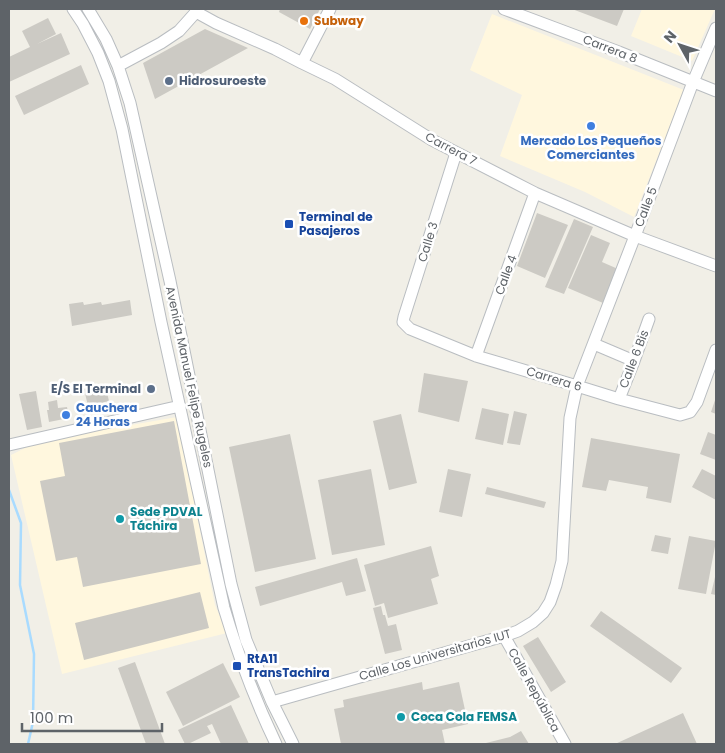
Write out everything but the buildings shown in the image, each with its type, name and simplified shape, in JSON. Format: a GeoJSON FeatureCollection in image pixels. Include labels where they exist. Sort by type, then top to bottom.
{"type":"FeatureCollection","features":[{"type":"Feature","properties":{"kind":"street","name":"Avenida Manuel Felipe Rugeles"},"geometry":{"type":"LineString","coordinates":[[73,9],[98,53],[109,81],[122,129],[149,265],[229,624],[262,715],[276,744]]}},
{"type":"Feature","properties":{"kind":"street","name":"Avenida Manuel Felipe Rugeles"},"geometry":{"type":"LineString","coordinates":[[88,9],[106,39],[118,66],[130,103],[170,281],[231,584],[246,640],[272,702],[293,744]]}},
{"type":"Feature","properties":{"kind":"street"},"geometry":{"type":"LineString","coordinates":[[302,63],[330,9]]}},
{"type":"Feature","properties":{"kind":"street","name":"Carrera 8"},"geometry":{"type":"LineString","coordinates":[[504,9],[716,91]]}},
{"type":"Feature","properties":{"kind":"street"},"geometry":{"type":"LineString","coordinates":[[118,66],[161,44],[179,31],[197,10]]}},
{"type":"Feature","properties":{"kind":"street","name":"Carrera 7"},"geometry":{"type":"LineString","coordinates":[[197,10],[216,23],[275,49],[335,79],[432,140],[536,193],[635,236],[716,266]]}},
{"type":"Feature","properties":{"kind":"street","name":"Calle 5"},"geometry":{"type":"LineString","coordinates":[[577,386],[693,82],[716,28]]}},
{"type":"Feature","properties":{"kind":"street","name":"Calle 3"},"geometry":{"type":"LineString","coordinates":[[410,329],[403,322],[404,317],[456,153]]}},
{"type":"Feature","properties":{"kind":"street","name":"Calle 4"},"geometry":{"type":"LineString","coordinates":[[476,356],[536,193]]}},
{"type":"Feature","properties":{"kind":"street","name":"Calle 6 Bis"},"geometry":{"type":"LineString","coordinates":[[619,399],[649,319]]}},
{"type":"Feature","properties":{"kind":"street","name":"Carrera 6"},"geometry":{"type":"LineString","coordinates":[[410,329],[476,356],[680,416],[690,412],[696,402],[716,350]]}},
{"type":"Feature","properties":{"kind":"street"},"geometry":{"type":"LineString","coordinates":[[594,344],[634,361]]}},
{"type":"Feature","properties":{"kind":"street","name":"Calle Los Universitarios IUT"},"geometry":{"type":"LineString","coordinates":[[272,702],[504,636],[534,622],[543,613],[556,586],[562,561],[570,418],[577,386]]}},
{"type":"Feature","properties":{"kind":"street"},"geometry":{"type":"LineString","coordinates":[[9,446],[180,406]]}},
{"type":"Feature","properties":{"kind":"street","name":"Calle República"},"geometry":{"type":"LineString","coordinates":[[504,636],[565,744]]}},
{"type":"Feature","properties":{"kind":"shaded area"},"geometry":{"type":"Polygon","coordinates":[[[642,9],[715,9],[692,61],[631,36],[642,9]]]}},
{"type":"Feature","properties":{"kind":"shaded area","name":"Mercado Los Pequeños Comerciantes"},"geometry":{"type":"Polygon","coordinates":[[[492,14],[684,90],[634,217],[585,192],[500,156],[522,95],[470,70],[492,14]]]}},
{"type":"Feature","properties":{"kind":"shaded area"},"geometry":{"type":"Polygon","coordinates":[[[177,417],[215,605],[227,633],[62,674],[11,455],[39,441],[177,417]]]}},
{"type":"Feature","properties":{"kind":"waterway"},"geometry":{"type":"LineString","coordinates":[[9,490],[21,523],[20,585],[34,654],[33,722],[28,744]]}},
{"type":"Feature","properties":{"kind":"place","name":"Subway"},"geometry":{"type":"Point","coordinates":[304,21]}},
{"type":"Feature","properties":{"kind":"place","name":"Hidrosuroeste"},"geometry":{"type":"Point","coordinates":[169,81]}},
{"type":"Feature","properties":{"kind":"place","name":"Mercado Los Pequeños Comerciantes"},"geometry":{"type":"Point","coordinates":[591,126]}},
{"type":"Feature","properties":{"kind":"place","name":"Terminal de Pasajeros"},"geometry":{"type":"Point","coordinates":[289,224]}},
{"type":"Feature","properties":{"kind":"place","name":"E/S El Terminal"},"geometry":{"type":"Point","coordinates":[151,389]}},
{"type":"Feature","properties":{"kind":"place","name":"Cauchera 24 Horas"},"geometry":{"type":"Point","coordinates":[66,415]}},
{"type":"Feature","properties":{"kind":"place","name":"Sede PDVAL Táchira"},"geometry":{"type":"Point","coordinates":[120,519]}},
{"type":"Feature","properties":{"kind":"place","name":"RtA11 TransTachira"},"geometry":{"type":"Point","coordinates":[237,666]}},
{"type":"Feature","properties":{"kind":"place","name":"Coca Cola FEMSA"},"geometry":{"type":"Point","coordinates":[401,717]}}]}
